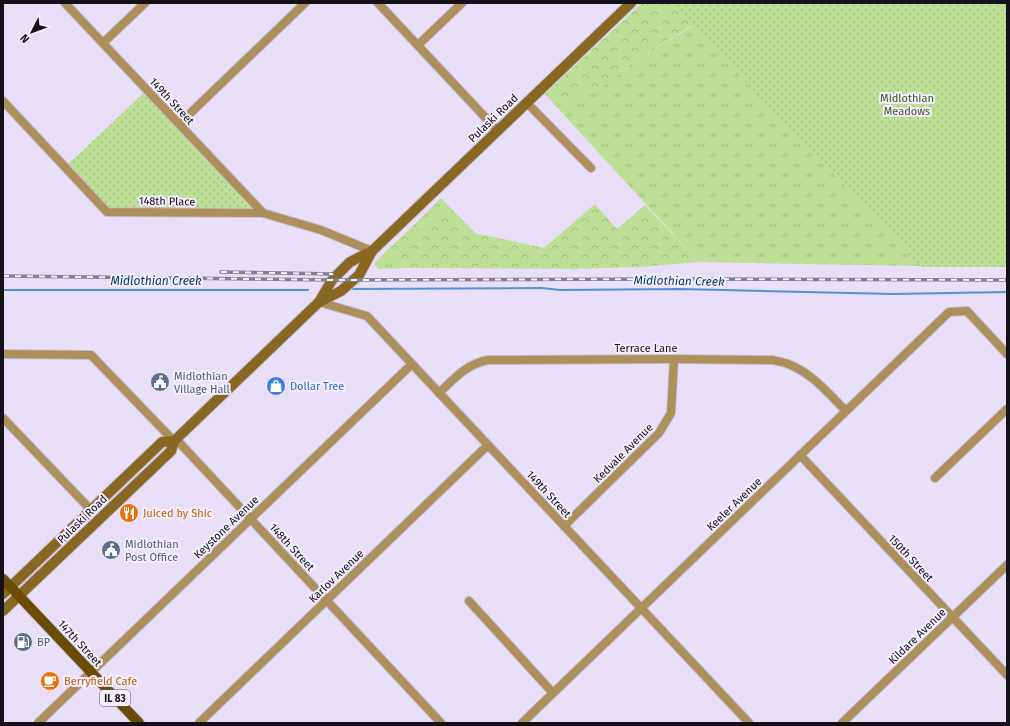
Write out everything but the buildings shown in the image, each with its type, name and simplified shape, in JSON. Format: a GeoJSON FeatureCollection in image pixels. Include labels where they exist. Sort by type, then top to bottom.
{"type":"FeatureCollection","features":[{"type":"Feature","properties":{"kind":"main road","name":"Pulaski Road"},"geometry":{"type":"LineString","coordinates":[[3,611],[171,451],[175,440],[319,302],[341,290],[359,274],[372,251],[631,3]]}},
{"type":"Feature","properties":{"kind":"main road","name":"Pulaski Road"},"geometry":{"type":"LineString","coordinates":[[319,302],[332,280],[350,262],[372,251]]}},
{"type":"Feature","properties":{"kind":"main road","name":"Pulaski Road"},"geometry":{"type":"LineString","coordinates":[[7,590],[162,442],[175,440]]}},
{"type":"Feature","properties":{"kind":"main road","name":"147th Street"},"geometry":{"type":"LineString","coordinates":[[3,579],[7,590],[19,596],[139,723]]}},
{"type":"Feature","properties":{"kind":"street","name":"149th Street"},"geometry":{"type":"LineString","coordinates":[[65,3],[263,213]]}},
{"type":"Feature","properties":{"kind":"street"},"geometry":{"type":"LineString","coordinates":[[103,44],[146,3]]}},
{"type":"Feature","properties":{"kind":"street"},"geometry":{"type":"LineString","coordinates":[[179,124],[305,3]]}},
{"type":"Feature","properties":{"kind":"street"},"geometry":{"type":"LineString","coordinates":[[378,3],[498,131]]}},
{"type":"Feature","properties":{"kind":"street"},"geometry":{"type":"LineString","coordinates":[[418,45],[462,3]]}},
{"type":"Feature","properties":{"kind":"street","name":"148th Place"},"geometry":{"type":"LineString","coordinates":[[3,101],[107,212],[263,213],[321,230],[372,251]]}},
{"type":"Feature","properties":{"kind":"street"},"geometry":{"type":"LineString","coordinates":[[527,103],[591,168]]}},
{"type":"Feature","properties":{"kind":"street","name":"149th Street"},"geometry":{"type":"LineString","coordinates":[[319,302],[367,316],[749,723]]}},
{"type":"Feature","properties":{"kind":"street","name":"Keeler Avenue"},"geometry":{"type":"LineString","coordinates":[[522,723],[949,312],[967,311],[1007,354]]}},
{"type":"Feature","properties":{"kind":"street","name":"148th Street"},"geometry":{"type":"LineString","coordinates":[[3,354],[91,355],[175,440],[441,723]]}},
{"type":"Feature","properties":{"kind":"street","name":"Kedvale Avenue"},"geometry":{"type":"LineString","coordinates":[[564,526],[659,433],[671,413],[674,359]]}},
{"type":"Feature","properties":{"kind":"street","name":"Terrace Lane"},"geometry":{"type":"LineString","coordinates":[[439,393],[470,365],[488,360],[772,360],[788,364],[804,372],[816,381],[846,411]]}},
{"type":"Feature","properties":{"kind":"street","name":"Keystone Avenue"},"geometry":{"type":"LineString","coordinates":[[38,723],[412,364]]}},
{"type":"Feature","properties":{"kind":"street"},"geometry":{"type":"LineString","coordinates":[[935,478],[1007,409]]}},
{"type":"Feature","properties":{"kind":"street"},"geometry":{"type":"LineString","coordinates":[[3,418],[90,510]]}},
{"type":"Feature","properties":{"kind":"street","name":"Karlov Avenue"},"geometry":{"type":"LineString","coordinates":[[198,723],[488,445]]}},
{"type":"Feature","properties":{"kind":"street","name":"150th Street"},"geometry":{"type":"LineString","coordinates":[[800,455],[1007,675]]}},
{"type":"Feature","properties":{"kind":"street","name":"Kildare Avenue"},"geometry":{"type":"LineString","coordinates":[[842,723],[1007,565]]}},
{"type":"Feature","properties":{"kind":"street"},"geometry":{"type":"LineString","coordinates":[[469,601],[553,693]]}},
{"type":"Feature","properties":{"kind":"green space"},"geometry":{"type":"Polygon","coordinates":[[[642,3],[671,3],[693,25],[639,58],[600,88],[552,102],[545,94],[642,3]]]}},
{"type":"Feature","properties":{"kind":"green space"},"geometry":{"type":"Polygon","coordinates":[[[671,3],[975,267],[699,262],[552,102],[600,88],[639,58],[693,26],[671,3]]]}},
{"type":"Feature","properties":{"kind":"green space","name":"Midlothian Meadows"},"geometry":{"type":"Polygon","coordinates":[[[671,3],[1007,3],[1007,267],[922,267],[671,3]]]}},
{"type":"Feature","properties":{"kind":"green space"},"geometry":{"type":"Polygon","coordinates":[[[147,90],[263,213],[107,212],[65,167],[147,90]]]}},
{"type":"Feature","properties":{"kind":"green space"},"geometry":{"type":"Polygon","coordinates":[[[441,198],[448,205],[423,227],[409,230],[441,198]]]}},
{"type":"Feature","properties":{"kind":"green space"},"geometry":{"type":"Polygon","coordinates":[[[595,204],[617,229],[645,205],[699,262],[639,267],[575,269],[408,268],[389,248],[409,230],[423,227],[448,205],[475,233],[544,248],[595,204]]]}},
{"type":"Feature","properties":{"kind":"green space"},"geometry":{"type":"Polygon","coordinates":[[[389,248],[408,268],[378,269],[374,264],[389,248]]]}},
{"type":"Feature","properties":{"kind":"waterway","name":"Midlothian Creek"},"geometry":{"type":"LineString","coordinates":[[350,289],[681,289],[893,294],[1007,292]]}},
{"type":"Feature","properties":{"kind":"waterway","name":"Midlothian Creek"},"geometry":{"type":"LineString","coordinates":[[3,290],[308,290]]}},
{"type":"Feature","properties":{"kind":"railway"},"geometry":{"type":"LineString","coordinates":[[221,272],[333,274]]}},
{"type":"Feature","properties":{"kind":"railway"},"geometry":{"type":"LineString","coordinates":[[3,276],[332,280],[1007,280]]}},
{"type":"Feature","properties":{"kind":"place","name":"Midlothian Village Hall"},"geometry":{"type":"Point","coordinates":[160,382]}},
{"type":"Feature","properties":{"kind":"place","name":"Dollar Tree"},"geometry":{"type":"Point","coordinates":[276,386]}},
{"type":"Feature","properties":{"kind":"place","name":"Juiced by Shic"},"geometry":{"type":"Point","coordinates":[129,513]}},
{"type":"Feature","properties":{"kind":"place","name":"Midlothian Post Office"},"geometry":{"type":"Point","coordinates":[111,550]}},
{"type":"Feature","properties":{"kind":"place","name":"BP"},"geometry":{"type":"Point","coordinates":[23,642]}},
{"type":"Feature","properties":{"kind":"place","name":"Berryfield Cafe"},"geometry":{"type":"Point","coordinates":[50,681]}}]}
